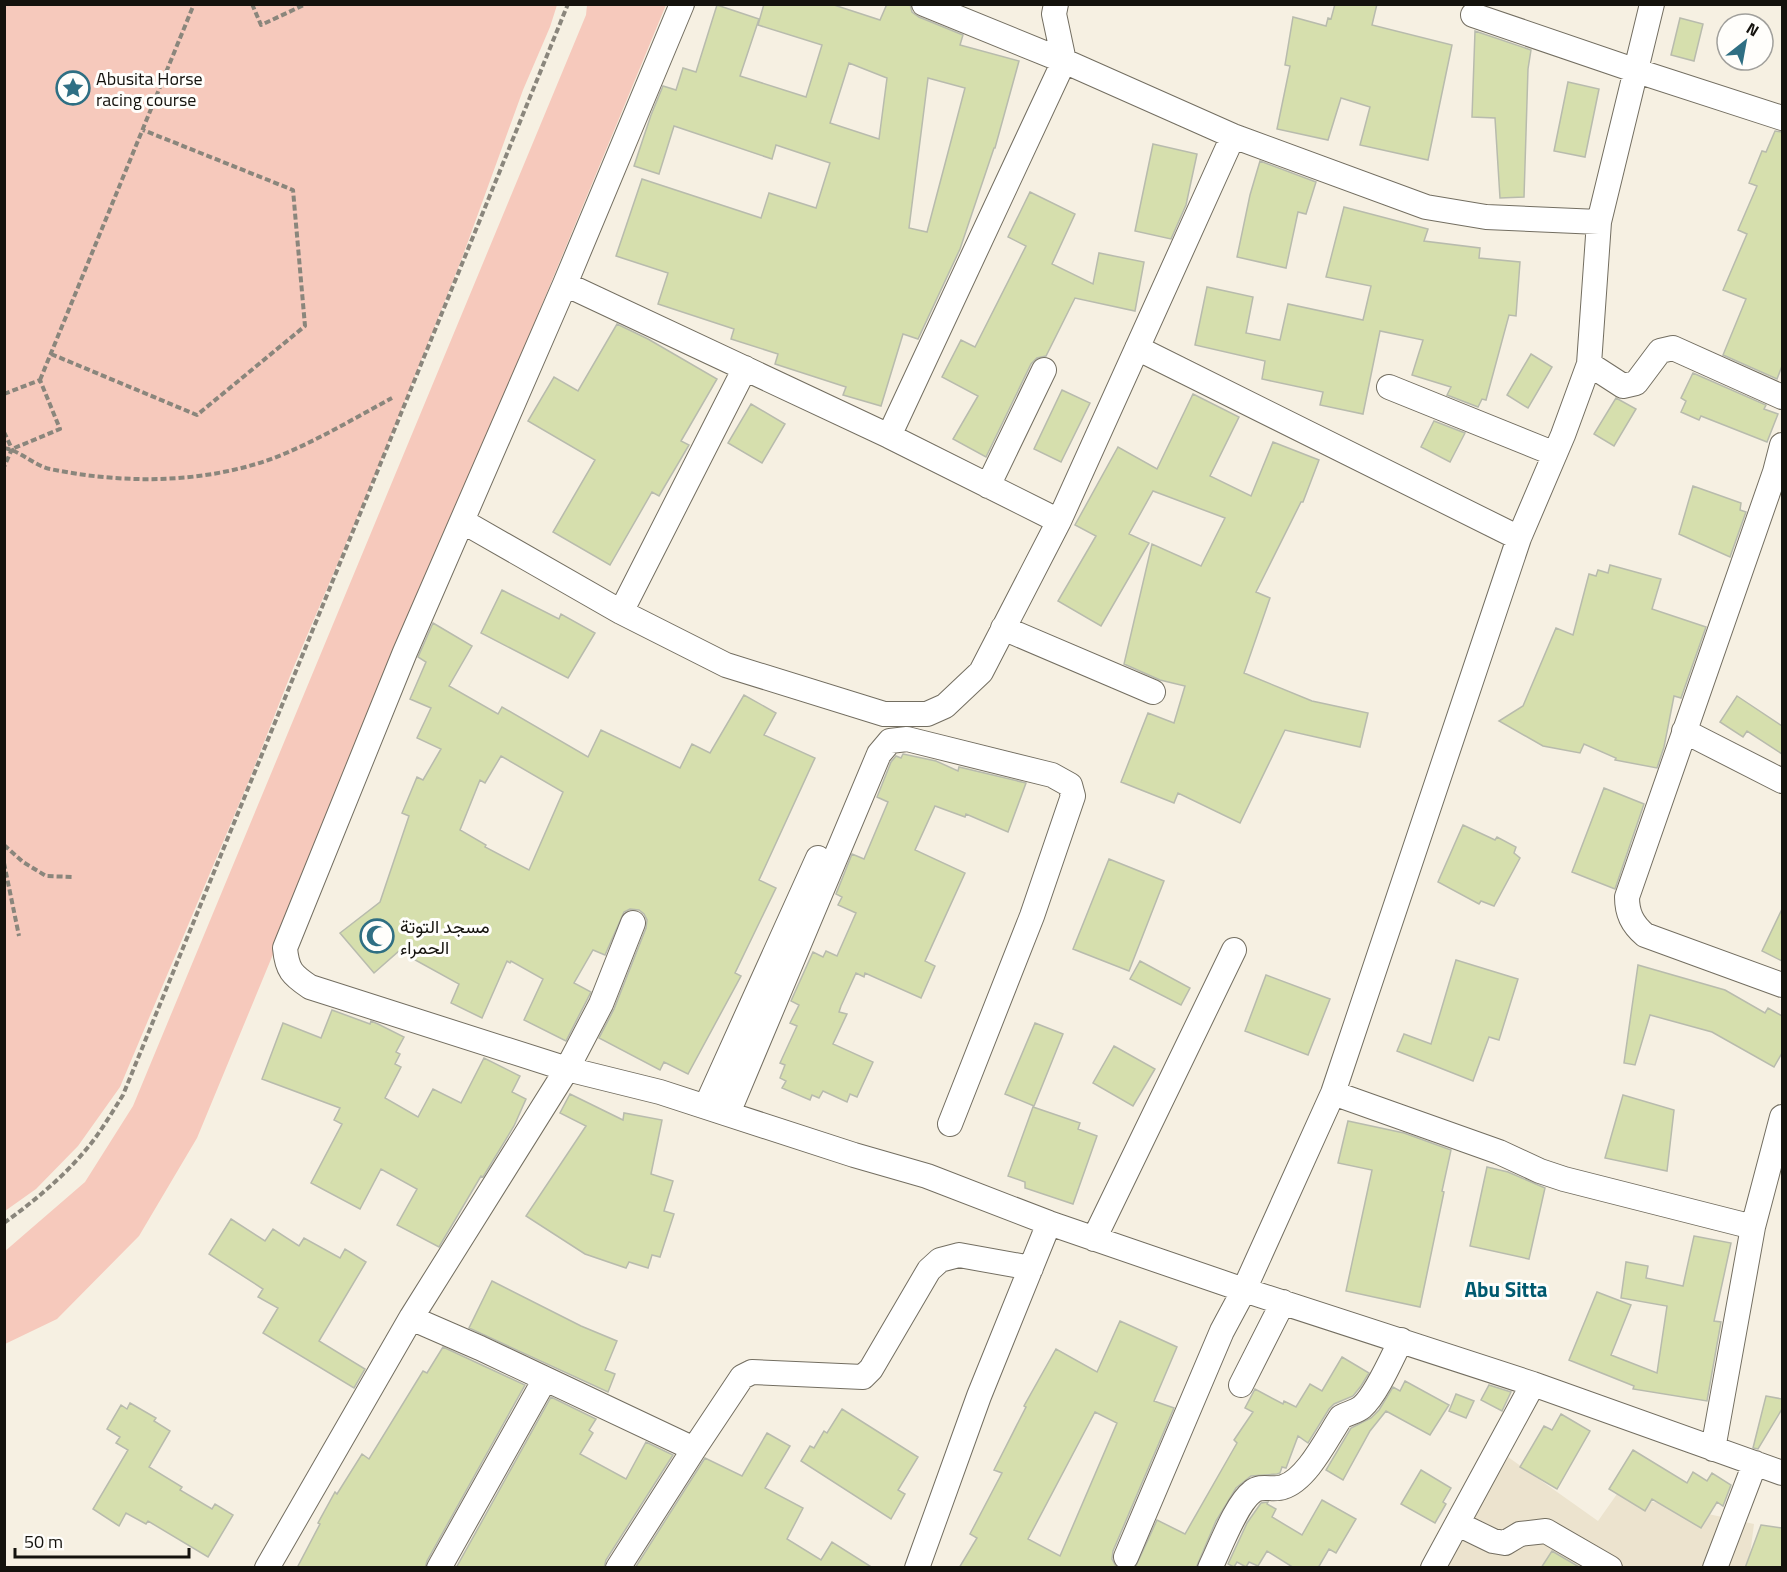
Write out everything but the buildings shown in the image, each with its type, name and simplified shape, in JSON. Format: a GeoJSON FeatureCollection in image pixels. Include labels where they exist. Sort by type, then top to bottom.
{"type":"FeatureCollection","features":[{"type":"Feature","properties":{"kind":"street"},"geometry":{"type":"LineString","coordinates":[[682,4],[565,284],[405,652],[285,948],[291,972],[310,987],[567,1069],[660,1092],[854,1155],[927,1176],[1094,1239],[1533,1384],[1782,1473]]}},
{"type":"Feature","properties":{"kind":"street"},"geometry":{"type":"LineString","coordinates":[[924,4],[1064,61],[1233,136],[1426,207],[1486,217],[1599,222]]}},
{"type":"Feature","properties":{"kind":"street"},"geometry":{"type":"LineString","coordinates":[[888,436],[1064,61],[1054,14],[1056,4]]}},
{"type":"Feature","properties":{"kind":"street"},"geometry":{"type":"LineString","coordinates":[[1126,1557],[1222,1331],[1244,1290],[1333,1093],[1519,538],[1590,364],[1599,222],[1652,4]]}},
{"type":"Feature","properties":{"kind":"street"},"geometry":{"type":"LineString","coordinates":[[1473,15],[1782,118]]}},
{"type":"Feature","properties":{"kind":"street"},"geometry":{"type":"LineString","coordinates":[[462,521],[621,612],[726,665],[884,714],[927,714],[945,706],[981,672],[1059,521],[1233,136]]}},
{"type":"Feature","properties":{"kind":"street"},"geometry":{"type":"LineString","coordinates":[[565,284],[888,436],[1059,521]]}},
{"type":"Feature","properties":{"kind":"street"},"geometry":{"type":"LineString","coordinates":[[1137,348],[1519,538]]}},
{"type":"Feature","properties":{"kind":"street"},"geometry":{"type":"LineString","coordinates":[[1590,364],[1623,386],[1636,383],[1660,351],[1673,348],[1782,397]]}},
{"type":"Feature","properties":{"kind":"street"},"geometry":{"type":"LineString","coordinates":[[621,612],[745,368]]}},
{"type":"Feature","properties":{"kind":"street"},"geometry":{"type":"LineString","coordinates":[[988,486],[1044,370]]}},
{"type":"Feature","properties":{"kind":"street"},"geometry":{"type":"LineString","coordinates":[[1389,387],[1554,454]]}},
{"type":"Feature","properties":{"kind":"street"},"geometry":{"type":"LineString","coordinates":[[1782,445],[1779,474],[1684,731],[1627,897],[1629,914],[1638,929],[1653,939],[1782,985]]}},
{"type":"Feature","properties":{"kind":"street"},"geometry":{"type":"LineString","coordinates":[[1004,628],[1153,692]]}},
{"type":"Feature","properties":{"kind":"street"},"geometry":{"type":"LineString","coordinates":[[717,1110],[884,714]]}},
{"type":"Feature","properties":{"kind":"street"},"geometry":{"type":"LineString","coordinates":[[1684,731],[1782,781]]}},
{"type":"Feature","properties":{"kind":"street"},"geometry":{"type":"LineString","coordinates":[[717,1110],[879,754],[890,741],[907,739],[1052,775],[1070,785],[1073,795],[1032,916],[950,1124]]}},
{"type":"Feature","properties":{"kind":"street"},"geometry":{"type":"LineString","coordinates":[[267,1568],[411,1318],[567,1069],[601,1004],[633,923]]}},
{"type":"Feature","properties":{"kind":"street"},"geometry":{"type":"LineString","coordinates":[[1094,1239],[1234,950]]}},
{"type":"Feature","properties":{"kind":"street"},"geometry":{"type":"LineString","coordinates":[[1333,1093],[1500,1152],[1564,1179],[1753,1227]]}},
{"type":"Feature","properties":{"kind":"street"},"geometry":{"type":"LineString","coordinates":[[1713,1449],[1753,1227],[1782,1117]]}},
{"type":"Feature","properties":{"kind":"street"},"geometry":{"type":"LineString","coordinates":[[916,1568],[979,1396],[1049,1223]]}},
{"type":"Feature","properties":{"kind":"street"},"geometry":{"type":"LineString","coordinates":[[618,1568],[742,1377],[752,1372],[863,1377],[871,1369],[929,1270],[940,1260],[959,1255],[1030,1268]]}},
{"type":"Feature","properties":{"kind":"street"},"geometry":{"type":"LineString","coordinates":[[1241,1385],[1283,1302]]}},
{"type":"Feature","properties":{"kind":"street"},"geometry":{"type":"LineString","coordinates":[[411,1318],[694,1449]]}},
{"type":"Feature","properties":{"kind":"street"},"geometry":{"type":"LineString","coordinates":[[1210,1568],[1243,1500],[1254,1490],[1283,1487],[1293,1483],[1308,1468],[1341,1417],[1359,1410],[1367,1402],[1401,1340]]}},
{"type":"Feature","properties":{"kind":"street"},"geometry":{"type":"LineString","coordinates":[[439,1568],[545,1379]]}},
{"type":"Feature","properties":{"kind":"street"},"geometry":{"type":"LineString","coordinates":[[1433,1568],[1533,1384]]}},
{"type":"Feature","properties":{"kind":"street"},"geometry":{"type":"LineString","coordinates":[[1715,1568],[1755,1463]]}},
{"type":"Feature","properties":{"kind":"street"},"geometry":{"type":"LineString","coordinates":[[1458,1524],[1493,1541],[1505,1543],[1520,1534],[1546,1531],[1610,1568]]}},
{"type":"Feature","properties":{"kind":"path"},"geometry":{"type":"LineString","coordinates":[[4,467],[12,449],[60,429],[40,380],[194,4]]}},
{"type":"Feature","properties":{"kind":"path"},"geometry":{"type":"LineString","coordinates":[[252,4],[261,25],[306,4]]}},
{"type":"Feature","properties":{"kind":"path"},"geometry":{"type":"LineString","coordinates":[[4,1223],[40,1195],[84,1153],[123,1095],[568,4]]}},
{"type":"Feature","properties":{"kind":"path"},"geometry":{"type":"LineString","coordinates":[[51,354],[197,415],[305,326],[293,190],[142,130]]}},
{"type":"Feature","properties":{"kind":"path"},"geometry":{"type":"LineString","coordinates":[[4,394],[40,380]]}},
{"type":"Feature","properties":{"kind":"path"},"geometry":{"type":"LineString","coordinates":[[4,448],[12,449],[46,468],[125,480],[174,478],[225,472],[274,458],[324,435],[392,398]]}},
{"type":"Feature","properties":{"kind":"path"},"geometry":{"type":"LineString","coordinates":[[4,432],[12,449]]}},
{"type":"Feature","properties":{"kind":"path"},"geometry":{"type":"LineString","coordinates":[[4,845],[23,862],[46,876],[74,878]]}},
{"type":"Feature","properties":{"kind":"path"},"geometry":{"type":"LineString","coordinates":[[4,863],[19,936]]}},
{"type":"Feature","properties":{"kind":"shaded area"},"geometry":{"type":"Polygon","coordinates":[[[5,4],[557,5],[523,90],[462,258],[379,466],[120,1087],[78,1146],[36,1189],[5,1211],[5,4]]]}},
{"type":"Feature","properties":{"kind":"shaded area"},"geometry":{"type":"Polygon","coordinates":[[[587,5],[666,5],[197,1138],[139,1236],[57,1319],[5,1344],[4,1252],[85,1182],[133,1106],[586,15],[587,5]]]}},
{"type":"Feature","properties":{"kind":"shaded area"},"geometry":{"type":"Polygon","coordinates":[[[1508,1457],[1598,1521],[1617,1494],[1754,1524],[1750,1555],[1745,1567],[1445,1568],[1508,1457]]]}},
{"type":"Feature","properties":{"kind":"place","name":"Abusita Horse racing course"},"geometry":{"type":"Point","coordinates":[73,88]}},
{"type":"Feature","properties":{"kind":"place","name":"مسجد التوتة الحمراء"},"geometry":{"type":"Point","coordinates":[377,936]}},
{"type":"Feature","properties":{"kind":"district","name":"Abu Sitta"},"geometry":{"type":"Point","coordinates":[1506,1289]}}]}
